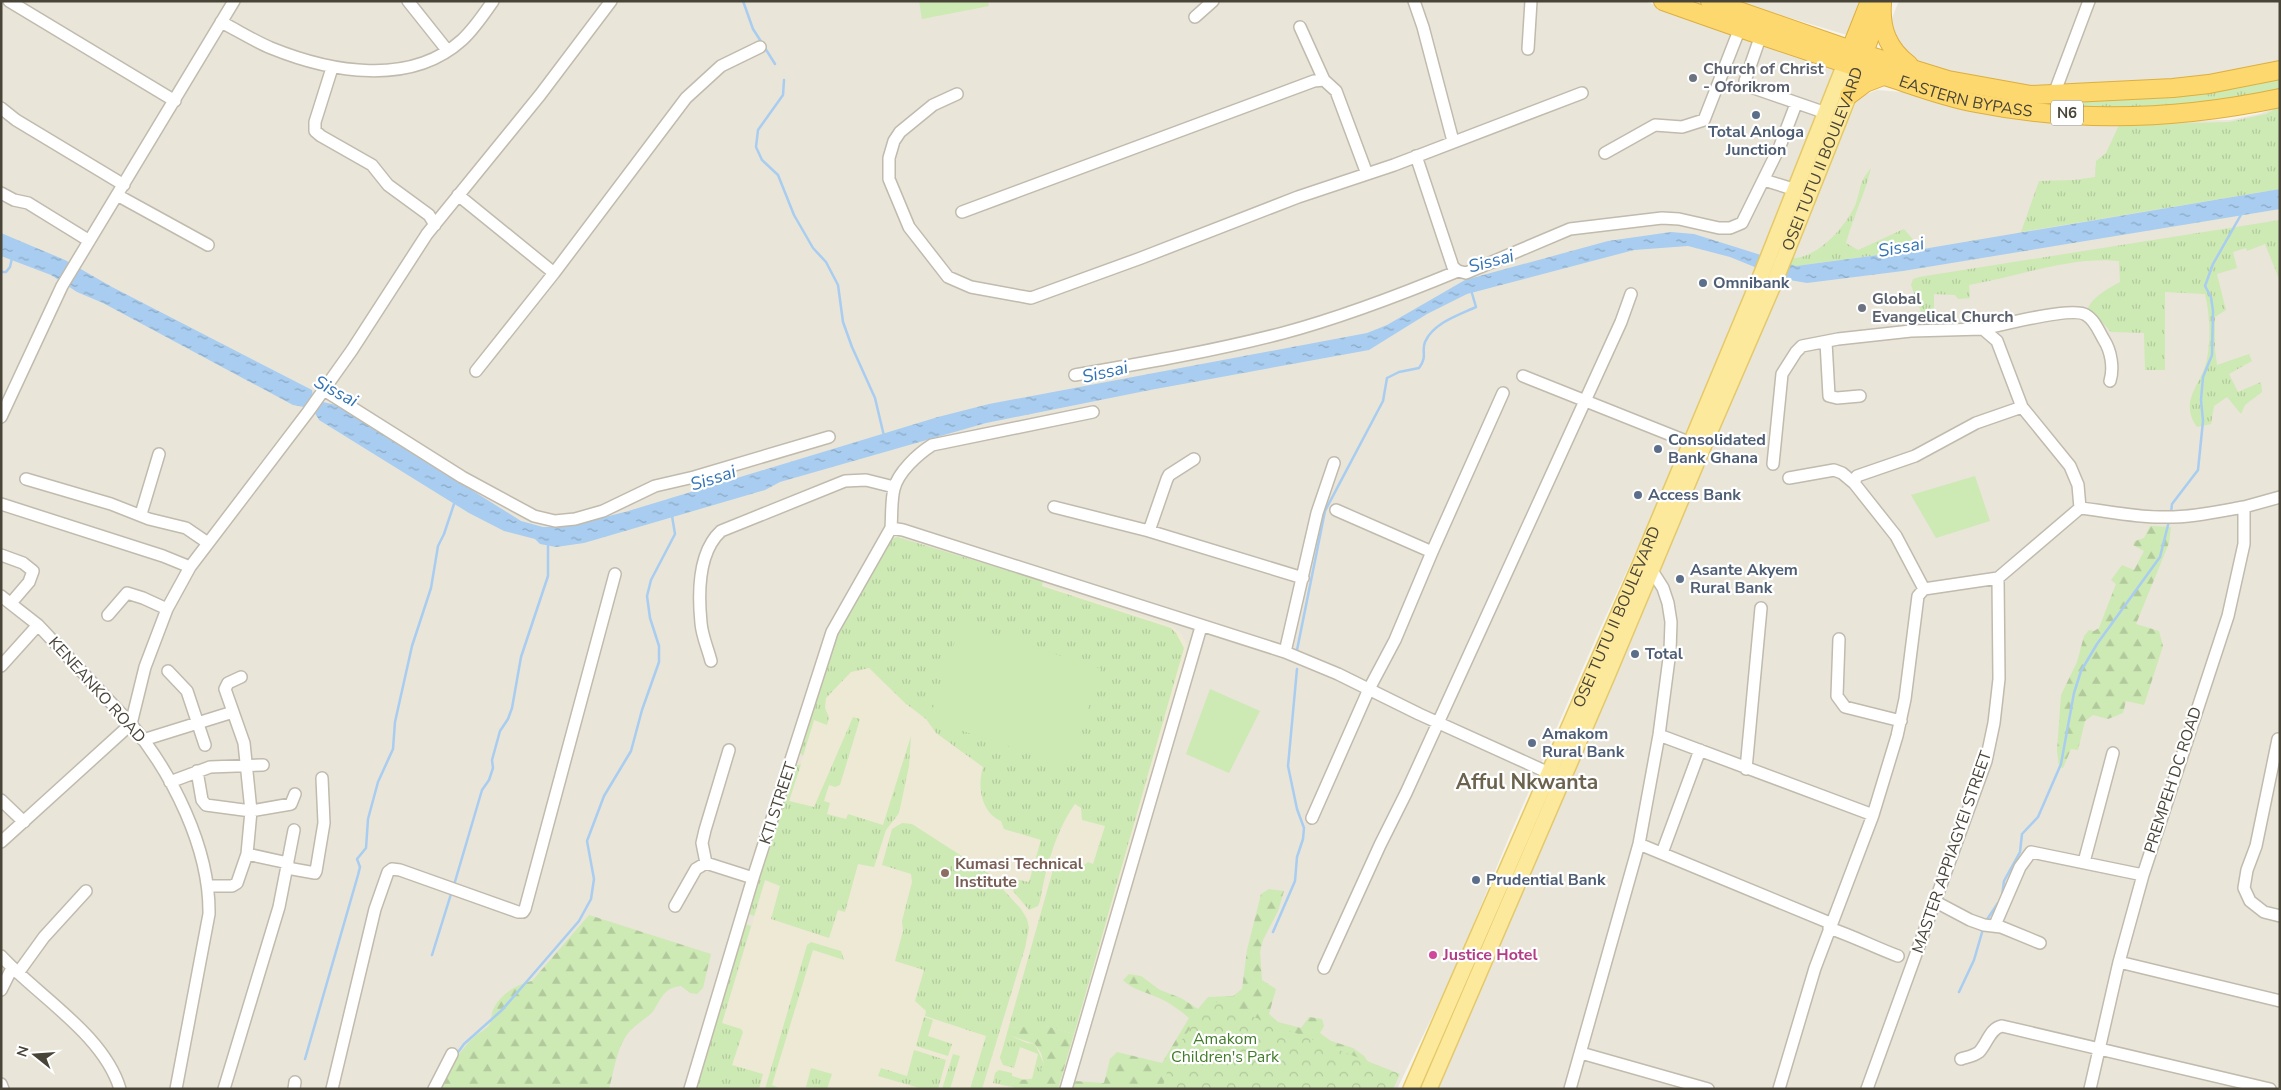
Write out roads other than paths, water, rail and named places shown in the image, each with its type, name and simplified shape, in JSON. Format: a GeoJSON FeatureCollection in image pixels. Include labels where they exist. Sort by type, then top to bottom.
{"type":"FeatureCollection","features":[{"type":"Feature","properties":{"kind":"highway","name":"EASTERN BYPASS"},"geometry":{"type":"LineString","coordinates":[[1663,1],[1761,35],[1855,59],[1911,67],[1948,80],[1994,90],[2031,95],[2184,87],[2280,70]]}},
{"type":"Feature","properties":{"kind":"highway","name":"EASTERN BYPASS"},"geometry":{"type":"LineString","coordinates":[[1710,1],[1855,59],[1883,76],[1976,103],[2054,113],[2157,116],[2239,106],[2280,98]]}},
{"type":"Feature","properties":{"kind":"highway","name":"OSEI TUTU II BOULEVARD"},"geometry":{"type":"LineString","coordinates":[[1855,59],[1878,2]]}},
{"type":"Feature","properties":{"kind":"highway"},"geometry":{"type":"LineString","coordinates":[[1878,2],[1887,40],[1893,50],[1911,67]]}},
{"type":"Feature","properties":{"kind":"highway"},"geometry":{"type":"LineString","coordinates":[[1849,95],[1865,82],[1883,76]]}},
{"type":"Feature","properties":{"kind":"main road","name":"OSEI TUTU II BOULEVARD"},"geometry":{"type":"LineString","coordinates":[[1430,1088],[1608,676],[1779,250],[1849,95],[1855,59]]}},
{"type":"Feature","properties":{"kind":"main road","name":"OSEI TUTU II BOULEVARD"},"geometry":{"type":"LineString","coordinates":[[1779,250],[1796,190],[1826,113],[1855,59]]}},
{"type":"Feature","properties":{"kind":"main road","name":"OSEI TUTU II BOULEVARD"},"geometry":{"type":"LineString","coordinates":[[1414,1084],[1691,443],[1767,281]]}},
{"type":"Feature","properties":{"kind":"street"},"geometry":{"type":"LineString","coordinates":[[10,1],[175,101]]}},
{"type":"Feature","properties":{"kind":"street"},"geometry":{"type":"LineString","coordinates":[[1,417],[62,286],[88,240],[175,101],[234,1]]}},
{"type":"Feature","properties":{"kind":"street"},"geometry":{"type":"LineString","coordinates":[[408,1],[447,50]]}},
{"type":"Feature","properties":{"kind":"street"},"geometry":{"type":"LineString","coordinates":[[221,22],[270,48],[332,68],[396,70],[426,62],[462,40],[493,1]]}},
{"type":"Feature","properties":{"kind":"street"},"geometry":{"type":"LineString","coordinates":[[1,842],[130,724],[144,667],[167,609],[190,567],[323,392],[435,225],[540,95],[611,1]]}},
{"type":"Feature","properties":{"kind":"street"},"geometry":{"type":"LineString","coordinates":[[1195,17],[1213,1]]}},
{"type":"Feature","properties":{"kind":"street"},"geometry":{"type":"LineString","coordinates":[[1414,1],[1423,27],[1453,141]]}},
{"type":"Feature","properties":{"kind":"street"},"geometry":{"type":"LineString","coordinates":[[1528,50],[1531,1]]}},
{"type":"Feature","properties":{"kind":"street"},"geometry":{"type":"LineString","coordinates":[[2054,94],[2089,1]]}},
{"type":"Feature","properties":{"kind":"street"},"geometry":{"type":"LineString","coordinates":[[1300,27],[1324,80],[1336,91],[1367,174]]}},
{"type":"Feature","properties":{"kind":"street"},"geometry":{"type":"LineString","coordinates":[[1605,153],[1655,125],[1682,127],[1704,120],[1740,28]]}},
{"type":"Feature","properties":{"kind":"street"},"geometry":{"type":"LineString","coordinates":[[1761,35],[1745,85],[1826,113]]}},
{"type":"Feature","properties":{"kind":"street"},"geometry":{"type":"LineString","coordinates":[[476,371],[554,273],[686,98],[721,66],[760,47]]}},
{"type":"Feature","properties":{"kind":"street"},"geometry":{"type":"LineString","coordinates":[[332,68],[315,122],[316,131],[321,136],[372,165],[388,185],[422,209],[429,215],[435,225]]}},
{"type":"Feature","properties":{"kind":"street"},"geometry":{"type":"LineString","coordinates":[[962,212],[1314,81],[1324,80]]}},
{"type":"Feature","properties":{"kind":"street"},"geometry":{"type":"LineString","coordinates":[[957,94],[933,105],[900,132],[894,141],[888,166],[889,179],[909,227],[948,277],[971,287],[1035,297],[1298,197],[1367,174],[1582,93]]}},
{"type":"Feature","properties":{"kind":"street"},"geometry":{"type":"LineString","coordinates":[[1416,156],[1453,267],[1458,271],[1466,273],[1570,229],[1662,218],[1719,228],[1730,228],[1742,223],[1780,146],[1796,104]]}},
{"type":"Feature","properties":{"kind":"street"},"geometry":{"type":"LineString","coordinates":[[1,108],[120,190],[208,245]]}},
{"type":"Feature","properties":{"kind":"street"},"geometry":{"type":"LineString","coordinates":[[1764,180],[1796,190]]}},
{"type":"Feature","properties":{"kind":"street"},"geometry":{"type":"LineString","coordinates":[[1,193],[14,200],[28,202],[88,240]]}},
{"type":"Feature","properties":{"kind":"street"},"geometry":{"type":"LineString","coordinates":[[458,195],[554,273]]}},
{"type":"Feature","properties":{"kind":"street"},"geometry":{"type":"LineString","coordinates":[[1075,374],[1166,360],[1283,333],[1384,301],[1458,271]]}},
{"type":"Feature","properties":{"kind":"street"},"geometry":{"type":"LineString","coordinates":[[1324,968],[1621,322],[1631,294]]}},
{"type":"Feature","properties":{"kind":"street"},"geometry":{"type":"LineString","coordinates":[[1773,464],[1782,374],[1802,346],[1911,331],[1983,329],[2068,312],[2085,314],[2094,322],[2108,345],[2112,368],[2110,381]]}},
{"type":"Feature","properties":{"kind":"street"},"geometry":{"type":"LineString","coordinates":[[1983,329],[1996,341],[2022,408],[2070,466],[2078,485],[2080,508]]}},
{"type":"Feature","properties":{"kind":"street"},"geometry":{"type":"LineString","coordinates":[[1826,342],[1829,396],[1837,398],[1860,396]]}},
{"type":"Feature","properties":{"kind":"street"},"geometry":{"type":"LineString","coordinates":[[1523,376],[1691,443]]}},
{"type":"Feature","properties":{"kind":"street"},"geometry":{"type":"LineString","coordinates":[[323,392],[462,477],[534,516],[555,521],[575,519],[603,510],[654,486],[694,477],[829,437]]}},
{"type":"Feature","properties":{"kind":"street"},"geometry":{"type":"LineString","coordinates":[[1312,818],[1370,689],[1395,640],[1503,393]]}},
{"type":"Feature","properties":{"kind":"street"},"geometry":{"type":"LineString","coordinates":[[1854,484],[1857,476],[1915,456],[1976,423],[2022,408]]}},
{"type":"Feature","properties":{"kind":"street"},"geometry":{"type":"LineString","coordinates":[[1093,412],[932,445],[920,453],[894,487],[891,528],[903,530],[1285,652],[1370,689],[1549,773]]}},
{"type":"Feature","properties":{"kind":"street"},"geometry":{"type":"LineString","coordinates":[[141,514],[159,454]]}},
{"type":"Feature","properties":{"kind":"street"},"geometry":{"type":"LineString","coordinates":[[1149,531],[1167,478],[1194,459]]}},
{"type":"Feature","properties":{"kind":"street"},"geometry":{"type":"LineString","coordinates":[[1285,652],[1317,514],[1334,463]]}},
{"type":"Feature","properties":{"kind":"street"},"geometry":{"type":"LineString","coordinates":[[1789,478],[1834,470],[1842,473],[1854,484],[1896,536],[1924,589]]}},
{"type":"Feature","properties":{"kind":"street"},"geometry":{"type":"LineString","coordinates":[[26,479],[141,514],[149,519],[186,528],[208,542]]}},
{"type":"Feature","properties":{"kind":"street"},"geometry":{"type":"LineString","coordinates":[[711,661],[701,625],[700,584],[712,539],[721,530],[845,482],[866,480],[894,487]]}},
{"type":"Feature","properties":{"kind":"street"},"geometry":{"type":"LineString","coordinates":[[1779,1089],[1830,925],[1873,815],[1901,721],[1916,601],[1924,589],[1998,578],[2080,508],[2157,517],[2174,517],[2244,508],[2280,497]]}},
{"type":"Feature","properties":{"kind":"street"},"geometry":{"type":"LineString","coordinates":[[1,504],[163,556],[190,567]]}},
{"type":"Feature","properties":{"kind":"street"},"geometry":{"type":"LineString","coordinates":[[1054,507],[1149,531],[1303,578]]}},
{"type":"Feature","properties":{"kind":"street","name":"PREMPEH DC ROAD"},"geometry":{"type":"LineString","coordinates":[[2090,1089],[2119,962],[2143,875],[2228,616],[2244,544],[2244,508]]}},
{"type":"Feature","properties":{"kind":"street"},"geometry":{"type":"LineString","coordinates":[[1336,510],[1432,552]]}},
{"type":"Feature","properties":{"kind":"street","name":"KTI STREET"},"geometry":{"type":"LineString","coordinates":[[690,1089],[753,878],[832,632],[891,528]]}},
{"type":"Feature","properties":{"kind":"street"},"geometry":{"type":"LineString","coordinates":[[1,555],[23,563],[33,571],[29,582],[12,604]]}},
{"type":"Feature","properties":{"kind":"street"},"geometry":{"type":"LineString","coordinates":[[1570,1089],[1639,844],[1659,735],[1667,679],[1671,622],[1663,588],[1652,569]]}},
{"type":"Feature","properties":{"kind":"street"},"geometry":{"type":"LineString","coordinates":[[332,1089],[375,908],[388,872],[392,868],[518,912],[523,912],[615,574]]}},
{"type":"Feature","properties":{"kind":"street","name":"MASTER APPIAGYEI STREET"},"geometry":{"type":"LineString","coordinates":[[1867,1089],[1978,784],[1994,723],[1999,679],[1998,578]]}},
{"type":"Feature","properties":{"kind":"street"},"geometry":{"type":"LineString","coordinates":[[108,615],[127,593],[167,609]]}},
{"type":"Feature","properties":{"kind":"street","name":"KENEANKO ROAD"},"geometry":{"type":"LineString","coordinates":[[1,596],[38,625],[144,740],[170,782],[186,815],[208,886],[208,928],[176,1089]]}},
{"type":"Feature","properties":{"kind":"street"},"geometry":{"type":"LineString","coordinates":[[1746,768],[1761,608]]}},
{"type":"Feature","properties":{"kind":"street"},"geometry":{"type":"LineString","coordinates":[[1,666],[38,625]]}},
{"type":"Feature","properties":{"kind":"street"},"geometry":{"type":"LineString","coordinates":[[1066,1089],[1201,626]]}},
{"type":"Feature","properties":{"kind":"street"},"geometry":{"type":"LineString","coordinates":[[1839,639],[1837,696],[1840,703],[1845,707],[1901,721]]}},
{"type":"Feature","properties":{"kind":"street"},"geometry":{"type":"LineString","coordinates":[[168,671],[187,691],[204,745]]}},
{"type":"Feature","properties":{"kind":"street"},"geometry":{"type":"LineString","coordinates":[[208,886],[232,886],[236,882],[247,854],[251,811],[248,765],[244,743],[225,689],[226,686],[241,677]]}},
{"type":"Feature","properties":{"kind":"street"},"geometry":{"type":"LineString","coordinates":[[144,740],[233,712]]}},
{"type":"Feature","properties":{"kind":"street"},"geometry":{"type":"LineString","coordinates":[[1659,735],[1873,815]]}},
{"type":"Feature","properties":{"kind":"street"},"geometry":{"type":"LineString","coordinates":[[2278,739],[2256,846],[2247,870],[2244,888],[2250,901],[2264,912],[2280,916]]}},
{"type":"Feature","properties":{"kind":"street"},"geometry":{"type":"LineString","coordinates":[[706,863],[702,843],[729,750]]}},
{"type":"Feature","properties":{"kind":"street"},"geometry":{"type":"LineString","coordinates":[[1662,854],[1700,750]]}},
{"type":"Feature","properties":{"kind":"street"},"geometry":{"type":"LineString","coordinates":[[2084,862],[2113,753]]}},
{"type":"Feature","properties":{"kind":"street"},"geometry":{"type":"LineString","coordinates":[[170,782],[210,767],[263,765]]}},
{"type":"Feature","properties":{"kind":"street"},"geometry":{"type":"LineString","coordinates":[[198,771],[204,803],[251,811],[291,804],[295,794]]}},
{"type":"Feature","properties":{"kind":"street"},"geometry":{"type":"LineString","coordinates":[[247,854],[315,873],[324,823],[322,778]]}},
{"type":"Feature","properties":{"kind":"street"},"geometry":{"type":"LineString","coordinates":[[1,800],[24,822]]}},
{"type":"Feature","properties":{"kind":"street"},"geometry":{"type":"LineString","coordinates":[[224,1089],[279,907],[294,830]]}},
{"type":"Feature","properties":{"kind":"street"},"geometry":{"type":"LineString","coordinates":[[1639,844],[1830,925],[1858,938],[1864,943],[1898,956]]}},
{"type":"Feature","properties":{"kind":"street"},"geometry":{"type":"LineString","coordinates":[[1995,926],[2020,867],[2031,852],[2143,875]]}},
{"type":"Feature","properties":{"kind":"street"},"geometry":{"type":"LineString","coordinates":[[674,906],[696,868],[706,863],[753,878]]}},
{"type":"Feature","properties":{"kind":"street"},"geometry":{"type":"LineString","coordinates":[[1,990],[15,970],[86,891]]}},
{"type":"Feature","properties":{"kind":"street"},"geometry":{"type":"LineString","coordinates":[[1936,902],[1970,920],[1984,925],[1995,926],[2040,943]]}},
{"type":"Feature","properties":{"kind":"street"},"geometry":{"type":"LineString","coordinates":[[1,956],[92,1042],[111,1068],[120,1089]]}},
{"type":"Feature","properties":{"kind":"street"},"geometry":{"type":"LineString","coordinates":[[2119,962],[2280,1001]]}},
{"type":"Feature","properties":{"kind":"street"},"geometry":{"type":"LineString","coordinates":[[1961,1059],[1980,1051],[1992,1032],[1998,1026],[2002,1026],[2270,1089]]}},
{"type":"Feature","properties":{"kind":"street"},"geometry":{"type":"LineString","coordinates":[[1580,1053],[1708,1089]]}},
{"type":"Feature","properties":{"kind":"street"},"geometry":{"type":"LineString","coordinates":[[434,1089],[452,1054]]}},
{"type":"Feature","properties":{"kind":"street"},"geometry":{"type":"LineString","coordinates":[[1,1084],[3,1089]]}},
{"type":"Feature","properties":{"kind":"street"},"geometry":{"type":"LineString","coordinates":[[1414,1084],[1430,1088]]}},
{"type":"Feature","properties":{"kind":"water"},"geometry":{"type":"Polygon","coordinates":[[[2280,189],[2280,209],[1903,271],[1807,283],[1784,279],[1730,257],[1688,246],[1634,250],[1467,294],[1427,314],[1369,350],[1150,390],[986,423],[780,482],[765,490],[584,543],[556,547],[540,544],[535,539],[504,531],[469,513],[319,420],[315,413],[309,409],[293,405],[103,303],[77,292],[51,275],[1,256],[1,233],[65,260],[112,287],[312,390],[313,397],[336,405],[521,521],[543,527],[564,527],[625,512],[938,417],[989,404],[1367,333],[1387,325],[1465,280],[1608,241],[1671,232],[1694,234],[1796,266],[1923,249],[2280,189]]]}},
{"type":"Feature","properties":{"kind":"waterway"},"geometry":{"type":"LineString","coordinates":[[743,1],[753,29],[762,43]]}},
{"type":"Feature","properties":{"kind":"waterway"},"geometry":{"type":"LineString","coordinates":[[765,48],[775,64]]}},
{"type":"Feature","properties":{"kind":"waterway"},"geometry":{"type":"LineString","coordinates":[[784,80],[783,95],[758,130],[756,147],[762,160],[778,175],[794,215],[813,248],[826,262],[838,285],[843,322],[875,398],[884,436]]}},
{"type":"Feature","properties":{"kind":"waterway"},"geometry":{"type":"LineString","coordinates":[[2171,513],[2172,504],[2198,470],[2203,421],[2201,400],[2203,377],[2212,355],[2213,311],[2211,297],[2205,286],[2213,264],[2242,213]]}},
{"type":"Feature","properties":{"kind":"waterway"},"geometry":{"type":"LineString","coordinates":[[1,272],[6,272],[10,267],[12,258]]}},
{"type":"Feature","properties":{"kind":"waterway"},"geometry":{"type":"LineString","coordinates":[[1297,650],[1325,511],[1383,401],[1387,378],[1399,372],[1419,368],[1424,357],[1425,342],[1429,335],[1447,320],[1476,307],[1471,290]]}},
{"type":"Feature","properties":{"kind":"waterway"},"geometry":{"type":"LineString","coordinates":[[305,1059],[358,875],[360,867],[357,859],[366,848],[368,819],[378,782],[393,749],[395,722],[412,646],[431,588],[438,546],[455,501]]}},
{"type":"Feature","properties":{"kind":"waterway"},"geometry":{"type":"LineString","coordinates":[[456,1055],[464,1044],[502,1010],[541,965],[579,921],[591,899],[594,879],[587,841],[604,796],[631,751],[642,710],[659,662],[659,646],[650,618],[647,596],[651,580],[675,534],[672,516]]}},
{"type":"Feature","properties":{"kind":"waterway"},"geometry":{"type":"LineString","coordinates":[[2002,896],[2004,881],[2020,852],[2022,834],[2038,817],[2061,764],[2074,693],[2081,671],[2097,644],[2160,557],[2169,521]]}},
{"type":"Feature","properties":{"kind":"waterway"},"geometry":{"type":"LineString","coordinates":[[454,885],[482,790],[489,780],[493,768],[492,760],[500,731],[508,719],[512,708],[521,657],[548,576],[548,543]]}},
{"type":"Feature","properties":{"kind":"waterway"},"geometry":{"type":"LineString","coordinates":[[1273,932],[1295,881],[1297,857],[1303,839],[1304,828],[1297,809],[1288,766],[1297,669]]}},
{"type":"Feature","properties":{"kind":"waterway"},"geometry":{"type":"LineString","coordinates":[[432,955],[451,894]]}},
{"type":"Feature","properties":{"kind":"waterway"},"geometry":{"type":"LineString","coordinates":[[1986,921],[1998,903]]}},
{"type":"Feature","properties":{"kind":"waterway"},"geometry":{"type":"LineString","coordinates":[[1959,992],[1974,960],[1983,929]]}},
{"type":"Feature","properties":{"kind":"place","name":"Church of Christ - Oforikrom"},"geometry":{"type":"Point","coordinates":[1693,78]}},
{"type":"Feature","properties":{"kind":"place","name":"Total Anloga Junction"},"geometry":{"type":"Point","coordinates":[1756,115]}},
{"type":"Feature","properties":{"kind":"place","name":"Omnibank"},"geometry":{"type":"Point","coordinates":[1703,283]}},
{"type":"Feature","properties":{"kind":"place","name":"Global Evangelical Church"},"geometry":{"type":"Point","coordinates":[1862,308]}},
{"type":"Feature","properties":{"kind":"place","name":"Consolidated Bank Ghana"},"geometry":{"type":"Point","coordinates":[1658,449]}},
{"type":"Feature","properties":{"kind":"place","name":"Access Bank"},"geometry":{"type":"Point","coordinates":[1638,495]}},
{"type":"Feature","properties":{"kind":"place","name":"Asante Akyem Rural Bank"},"geometry":{"type":"Point","coordinates":[1680,579]}},
{"type":"Feature","properties":{"kind":"place","name":"Total"},"geometry":{"type":"Point","coordinates":[1635,654]}},
{"type":"Feature","properties":{"kind":"place","name":"Amakom Rural Bank"},"geometry":{"type":"Point","coordinates":[1532,743]}},
{"type":"Feature","properties":{"kind":"place","name":"Kumasi Technical Institute"},"geometry":{"type":"Point","coordinates":[945,873]}},
{"type":"Feature","properties":{"kind":"place","name":"Prudential Bank"},"geometry":{"type":"Point","coordinates":[1476,880]}},
{"type":"Feature","properties":{"kind":"place","name":"Justice Hotel"},"geometry":{"type":"Point","coordinates":[1433,955]}},
{"type":"Feature","properties":{"kind":"district","name":"Afful Nkwanta"},"geometry":{"type":"Point","coordinates":[1527,782]}},
{"type":"Feature","properties":{"kind":"water label","name":"Sissai"},"geometry":{"type":"Point","coordinates":[1901,247]}},
{"type":"Feature","properties":{"kind":"water label","name":"Sissai"},"geometry":{"type":"Point","coordinates":[1491,261]}},
{"type":"Feature","properties":{"kind":"water label","name":"Sissai"},"geometry":{"type":"Point","coordinates":[1105,372]}},
{"type":"Feature","properties":{"kind":"water label","name":"Sissai"},"geometry":{"type":"Point","coordinates":[336,391]}},
{"type":"Feature","properties":{"kind":"water label","name":"Sissai"},"geometry":{"type":"Point","coordinates":[713,478]}},
{"type":"Feature","properties":{"kind":"park label","name":"Amakom Children's Park"},"geometry":{"type":"Point","coordinates":[1225,1048]}}]}
